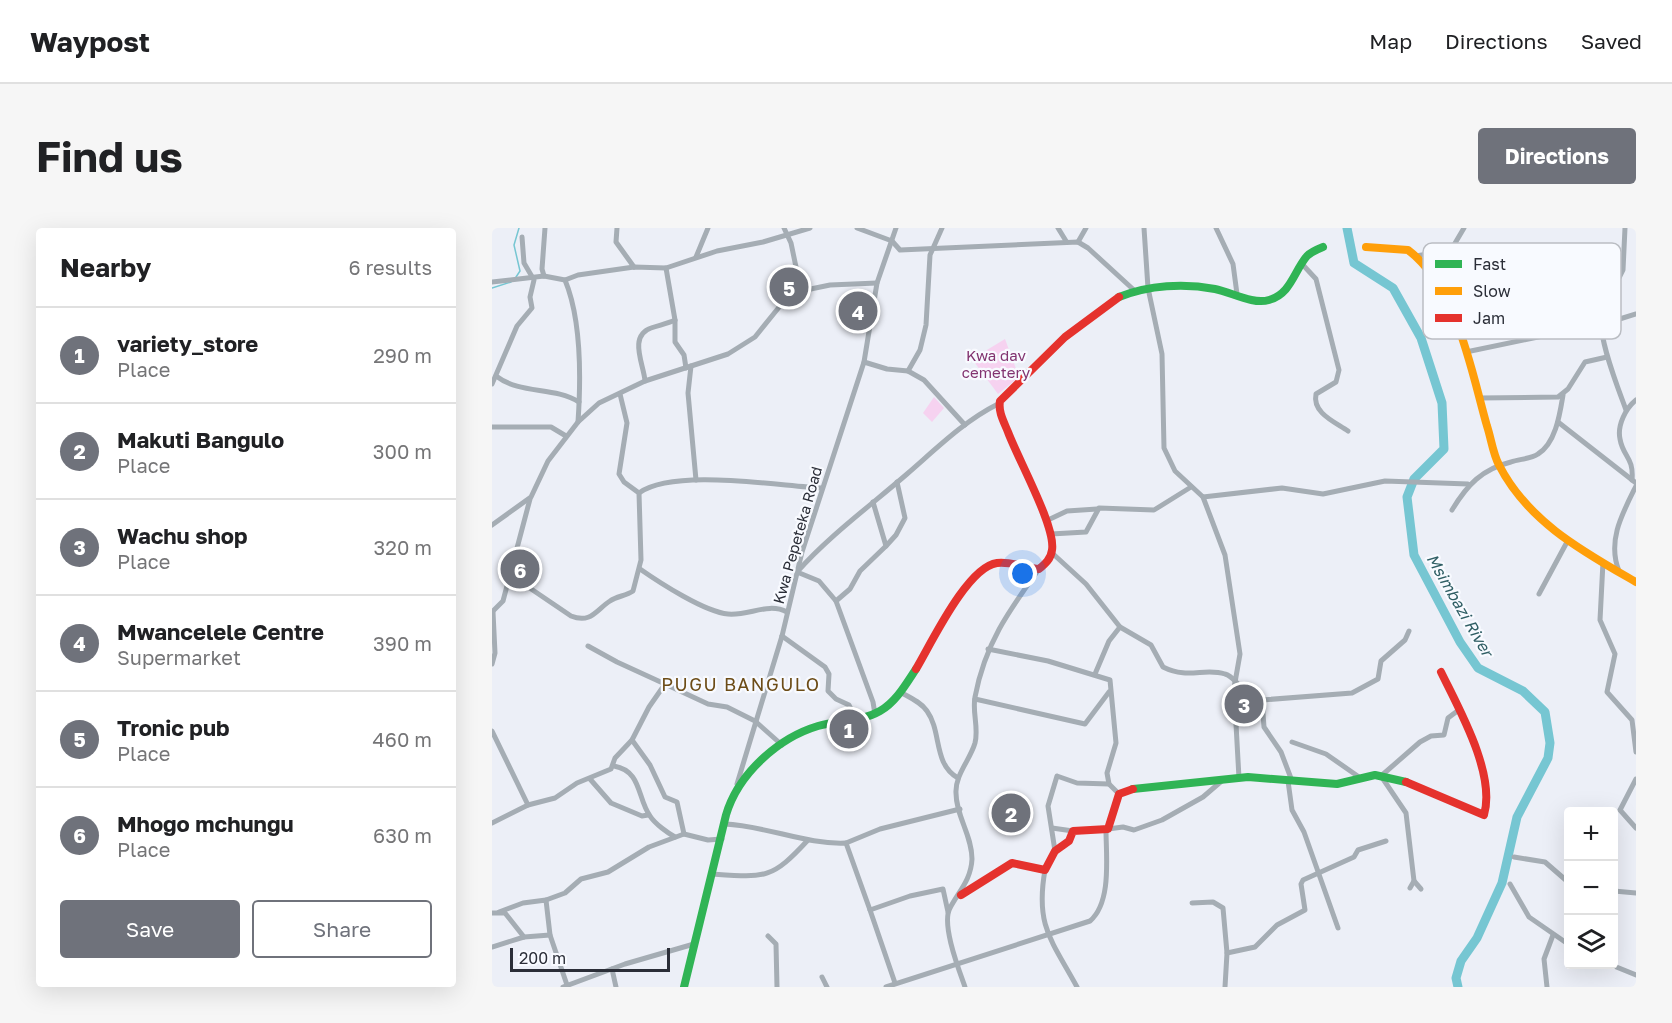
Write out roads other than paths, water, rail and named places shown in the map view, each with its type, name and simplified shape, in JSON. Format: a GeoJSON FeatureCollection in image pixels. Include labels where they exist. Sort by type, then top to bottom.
{"type":"FeatureCollection","features":[{"type":"Feature","properties":{"kind":"street"},"geometry":{"type":"LineString","coordinates":[[544,276],[542,269],[545,228]]}},
{"type":"Feature","properties":{"kind":"street"},"geometry":{"type":"LineString","coordinates":[[617,228],[616,242],[634,267]]}},
{"type":"Feature","properties":{"kind":"street"},"geometry":{"type":"LineString","coordinates":[[696,257],[708,228]]}},
{"type":"Feature","properties":{"kind":"street"},"geometry":{"type":"LineString","coordinates":[[492,282],[544,276],[565,280],[634,267],[666,268],[696,257],[763,242],[785,231],[810,228]]}},
{"type":"Feature","properties":{"kind":"street"},"geometry":{"type":"LineString","coordinates":[[857,228],[892,241],[900,250],[1078,242],[1088,248],[1135,291]]}},
{"type":"Feature","properties":{"kind":"street","name":"Kwa Pepeteka Road"},"geometry":{"type":"LineString","coordinates":[[735,792],[754,721],[782,636],[797,572],[822,488],[864,362],[877,284],[896,228]]}},
{"type":"Feature","properties":{"kind":"street"},"geometry":{"type":"LineString","coordinates":[[908,371],[920,350],[926,325],[932,249],[942,228]]}},
{"type":"Feature","properties":{"kind":"street"},"geometry":{"type":"LineString","coordinates":[[1058,228],[1066,241]]}},
{"type":"Feature","properties":{"kind":"street"},"geometry":{"type":"LineString","coordinates":[[1078,242],[1086,228]]}},
{"type":"Feature","properties":{"kind":"street"},"geometry":{"type":"LineString","coordinates":[[1144,228],[1148,288],[1162,354],[1164,448],[1175,471],[1203,497],[1225,555],[1239,647],[1240,666],[1235,681],[1239,778]]}},
{"type":"Feature","properties":{"kind":"street"},"geometry":{"type":"LineString","coordinates":[[1216,228],[1230,252],[1237,294]]}},
{"type":"Feature","properties":{"kind":"street"},"geometry":{"type":"LineString","coordinates":[[1455,243],[1464,228]]}},
{"type":"Feature","properties":{"kind":"street"},"geometry":{"type":"LineString","coordinates":[[1621,274],[1625,228]]}},
{"type":"Feature","properties":{"kind":"street"},"geometry":{"type":"LineString","coordinates":[[785,231],[792,245],[801,291]]}},
{"type":"Feature","properties":{"kind":"street"},"geometry":{"type":"LineString","coordinates":[[492,384],[517,326],[532,308],[530,297],[534,283],[525,263],[522,237]]}},
{"type":"Feature","properties":{"kind":"street"},"geometry":{"type":"LineString","coordinates":[[875,714],[873,702],[836,601],[819,581],[797,572],[830,538],[966,425],[998,404],[1065,337],[1108,304],[1135,291],[1180,286],[1214,289],[1258,301],[1275,298],[1284,293],[1308,254],[1323,247]]}},
{"type":"Feature","properties":{"kind":"street"},"geometry":{"type":"LineString","coordinates":[[1366,247],[1408,250],[1423,264]]}},
{"type":"Feature","properties":{"kind":"street"},"geometry":{"type":"LineString","coordinates":[[1416,256],[1423,255]]}},
{"type":"Feature","properties":{"kind":"street"},"geometry":{"type":"LineString","coordinates":[[1303,265],[1316,279],[1339,370],[1336,382],[1316,394],[1316,403],[1320,412],[1348,431]]}},
{"type":"Feature","properties":{"kind":"street"},"geometry":{"type":"LineString","coordinates":[[666,268],[675,320],[675,342],[684,355],[688,367],[688,393],[696,480]]}},
{"type":"Feature","properties":{"kind":"street"},"geometry":{"type":"LineString","coordinates":[[565,280],[571,300],[577,341],[578,422]]}},
{"type":"Feature","properties":{"kind":"street"},"geometry":{"type":"LineString","coordinates":[[492,664],[495,653],[493,612],[503,601],[512,576],[531,497],[542,470],[578,422],[599,403],[645,381],[722,357],[748,343],[789,297],[801,291],[830,285],[877,284]]}},
{"type":"Feature","properties":{"kind":"street"},"geometry":{"type":"LineString","coordinates":[[1621,318],[1636,314]]}},
{"type":"Feature","properties":{"kind":"street"},"geometry":{"type":"LineString","coordinates":[[645,381],[639,355],[640,340],[650,328],[675,320]]}},
{"type":"Feature","properties":{"kind":"street"},"geometry":{"type":"LineString","coordinates":[[1461,339],[1498,465],[1532,511],[1567,542],[1636,582]]}},
{"type":"Feature","properties":{"kind":"street"},"geometry":{"type":"LineString","coordinates":[[1466,352],[1529,339]]}},
{"type":"Feature","properties":{"kind":"street"},"geometry":{"type":"LineString","coordinates":[[1604,339],[1607,357],[1626,410]]}},
{"type":"Feature","properties":{"kind":"street"},"geometry":{"type":"LineString","coordinates":[[1452,510],[1468,484],[1498,465],[1538,454],[1558,422],[1563,395],[1585,362],[1607,357]]}},
{"type":"Feature","properties":{"kind":"street"},"geometry":{"type":"LineString","coordinates":[[864,362],[887,369],[908,371],[924,380],[966,425]]}},
{"type":"Feature","properties":{"kind":"street"},"geometry":{"type":"LineString","coordinates":[[496,376],[509,385],[566,394],[579,402]]}},
{"type":"Feature","properties":{"kind":"street"},"geometry":{"type":"LineString","coordinates":[[620,394],[627,428],[619,474],[624,482],[639,493]]}},
{"type":"Feature","properties":{"kind":"street"},"geometry":{"type":"LineString","coordinates":[[1479,398],[1563,395]]}},
{"type":"Feature","properties":{"kind":"street"},"geometry":{"type":"LineString","coordinates":[[1619,571],[1613,554],[1614,541],[1622,513],[1635,483],[1633,465],[1620,439],[1626,410],[1636,399]]}},
{"type":"Feature","properties":{"kind":"street"},"geometry":{"type":"LineString","coordinates":[[948,913],[961,895],[972,861],[971,842],[956,796],[958,778],[975,742],[975,699],[988,649],[1000,623],[1048,560],[1051,552],[1048,520],[1028,481],[998,404]]}},
{"type":"Feature","properties":{"kind":"street"},"geometry":{"type":"LineString","coordinates":[[1558,422],[1635,483]]}},
{"type":"Feature","properties":{"kind":"street"},"geometry":{"type":"LineString","coordinates":[[492,427],[551,427],[566,436]]}},
{"type":"Feature","properties":{"kind":"street"},"geometry":{"type":"LineString","coordinates":[[639,493],[656,484],[696,480],[822,488]]}},
{"type":"Feature","properties":{"kind":"street"},"geometry":{"type":"LineString","coordinates":[[1203,497],[1282,488],[1323,494],[1385,481],[1468,484]]}},
{"type":"Feature","properties":{"kind":"street"},"geometry":{"type":"LineString","coordinates":[[836,601],[850,589],[860,571],[896,536],[905,518],[897,482]]}},
{"type":"Feature","properties":{"kind":"street"},"geometry":{"type":"LineString","coordinates":[[1048,520],[1067,511],[1154,510],[1191,487]]}},
{"type":"Feature","properties":{"kind":"street"},"geometry":{"type":"LineString","coordinates":[[512,576],[571,616],[582,620],[592,617],[610,600],[633,591],[640,569],[639,493]]}},
{"type":"Feature","properties":{"kind":"street"},"geometry":{"type":"LineString","coordinates":[[492,525],[531,497]]}},
{"type":"Feature","properties":{"kind":"street"},"geometry":{"type":"LineString","coordinates":[[873,502],[886,546]]}},
{"type":"Feature","properties":{"kind":"street"},"geometry":{"type":"LineString","coordinates":[[1051,534],[1086,532],[1097,509]]}},
{"type":"Feature","properties":{"kind":"street"},"geometry":{"type":"LineString","coordinates":[[1539,594],[1567,542]]}},
{"type":"Feature","properties":{"kind":"street"},"geometry":{"type":"LineString","coordinates":[[1051,552],[1092,590],[1120,627],[1151,645],[1161,665],[1186,675],[1217,672],[1230,676],[1248,691],[1257,690],[1262,700],[1264,727],[1281,752],[1290,781],[1292,810],[1304,832],[1338,928]]}},
{"type":"Feature","properties":{"kind":"street"},"geometry":{"type":"LineString","coordinates":[[684,987],[735,792],[766,757],[782,745],[817,726],[857,721],[875,714],[891,703],[917,670],[965,588],[984,568],[997,562],[1039,569]]}},
{"type":"Feature","properties":{"kind":"street"},"geometry":{"type":"LineString","coordinates":[[1603,562],[1600,620],[1615,654],[1607,692],[1632,720],[1636,749]]}},
{"type":"Feature","properties":{"kind":"street"},"geometry":{"type":"LineString","coordinates":[[640,569],[714,612],[740,614],[775,607],[787,612]]}},
{"type":"Feature","properties":{"kind":"street"},"geometry":{"type":"LineString","coordinates":[[1095,674],[1101,656],[1120,627]]}},
{"type":"Feature","properties":{"kind":"street"},"geometry":{"type":"LineString","coordinates":[[1262,700],[1355,691],[1378,679],[1381,661],[1405,640],[1409,632]]}},
{"type":"Feature","properties":{"kind":"street"},"geometry":{"type":"LineString","coordinates":[[782,636],[825,667],[829,674],[828,691],[836,699],[849,705],[857,721]]}},
{"type":"Feature","properties":{"kind":"street"},"geometry":{"type":"LineString","coordinates":[[588,646],[708,705],[727,707],[754,721],[782,745]]}},
{"type":"Feature","properties":{"kind":"street"},"geometry":{"type":"LineString","coordinates":[[988,649],[1095,674],[1110,680],[1116,742],[1107,767],[1109,784],[1119,794]]}},
{"type":"Feature","properties":{"kind":"street"},"geometry":{"type":"LineString","coordinates":[[886,987],[1090,921],[1098,913],[1103,892],[1107,830],[1119,794],[1128,789],[1239,778],[1337,784],[1359,777],[1381,776],[1408,782],[1479,815],[1485,814],[1487,805],[1477,744],[1441,672]]}},
{"type":"Feature","properties":{"kind":"street"},"geometry":{"type":"LineString","coordinates":[[614,766],[615,758],[632,740],[648,707],[666,684]]}},
{"type":"Feature","properties":{"kind":"street"},"geometry":{"type":"LineString","coordinates":[[975,699],[1085,724],[1102,705],[1110,691]]}},
{"type":"Feature","properties":{"kind":"street"},"geometry":{"type":"LineString","coordinates":[[900,692],[922,705],[928,712],[942,759],[948,770],[958,778]]}},
{"type":"Feature","properties":{"kind":"street"},"geometry":{"type":"LineString","coordinates":[[1381,776],[1418,744],[1431,736],[1444,735],[1448,718],[1460,709]]}},
{"type":"Feature","properties":{"kind":"street"},"geometry":{"type":"LineString","coordinates":[[492,731],[528,805]]}},
{"type":"Feature","properties":{"kind":"street"},"geometry":{"type":"LineString","coordinates":[[632,740],[648,762],[665,797],[677,802],[685,826],[684,834]]}},
{"type":"Feature","properties":{"kind":"street"},"geometry":{"type":"LineString","coordinates":[[1292,742],[1326,754],[1359,777]]}},
{"type":"Feature","properties":{"kind":"street"},"geometry":{"type":"LineString","coordinates":[[492,823],[528,805],[555,798],[578,783],[614,766],[625,769],[638,782],[648,815],[675,837]]}},
{"type":"Feature","properties":{"kind":"street"},"geometry":{"type":"LineString","coordinates":[[1055,851],[1048,802],[1057,776],[1062,775],[1077,783],[1109,784]]}},
{"type":"Feature","properties":{"kind":"street"},"geometry":{"type":"LineString","coordinates":[[1381,776],[1406,813],[1414,880],[1420,889]]}},
{"type":"Feature","properties":{"kind":"street"},"geometry":{"type":"LineString","coordinates":[[590,779],[599,786],[611,803],[642,816],[648,815]]}},
{"type":"Feature","properties":{"kind":"street"},"geometry":{"type":"LineString","coordinates":[[1052,828],[1074,831],[1123,827],[1134,830],[1162,820],[1203,797],[1224,779]]}},
{"type":"Feature","properties":{"kind":"street"},"geometry":{"type":"LineString","coordinates":[[1636,779],[1620,810],[1636,828]]}},
{"type":"Feature","properties":{"kind":"street"},"geometry":{"type":"LineString","coordinates":[[725,824],[765,828],[827,844],[846,843],[880,830],[960,809]]}},
{"type":"Feature","properties":{"kind":"street"},"geometry":{"type":"LineString","coordinates":[[1074,831],[1069,841],[1055,851],[1045,870],[1042,906],[1047,936],[1077,987]]}},
{"type":"Feature","properties":{"kind":"street"},"geometry":{"type":"LineString","coordinates":[[492,913],[523,903],[546,900],[565,892],[581,879],[608,872],[649,847],[684,834],[708,840],[722,839]]}},
{"type":"Feature","properties":{"kind":"street"},"geometry":{"type":"LineString","coordinates":[[713,874],[746,876],[772,873],[798,853],[808,840]]}},
{"type":"Feature","properties":{"kind":"street"},"geometry":{"type":"LineString","coordinates":[[1227,953],[1255,947],[1277,925],[1305,910],[1301,881],[1353,857],[1358,850],[1386,841]]}},
{"type":"Feature","properties":{"kind":"street"},"geometry":{"type":"LineString","coordinates":[[846,843],[895,983]]}},
{"type":"Feature","properties":{"kind":"street"},"geometry":{"type":"LineString","coordinates":[[1514,857],[1545,862],[1564,878]]}},
{"type":"Feature","properties":{"kind":"street"},"geometry":{"type":"LineString","coordinates":[[961,895],[992,878],[1012,863],[1045,870]]}},
{"type":"Feature","properties":{"kind":"street"},"geometry":{"type":"LineString","coordinates":[[1410,888],[1414,880]]}},
{"type":"Feature","properties":{"kind":"street"},"geometry":{"type":"LineString","coordinates":[[1510,884],[1529,917],[1564,941]]}},
{"type":"Feature","properties":{"kind":"street"},"geometry":{"type":"LineString","coordinates":[[870,910],[941,889],[946,893],[957,965],[965,987]]}},
{"type":"Feature","properties":{"kind":"street"},"geometry":{"type":"LineString","coordinates":[[1618,891],[1636,893]]}},
{"type":"Feature","properties":{"kind":"street"},"geometry":{"type":"LineString","coordinates":[[546,900],[550,935],[565,986],[694,944]]}},
{"type":"Feature","properties":{"kind":"street"},"geometry":{"type":"LineString","coordinates":[[1192,903],[1214,902],[1221,905],[1225,916],[1227,953],[1225,987]]}},
{"type":"Feature","properties":{"kind":"street"},"geometry":{"type":"LineString","coordinates":[[499,912],[505,913],[524,937]]}},
{"type":"Feature","properties":{"kind":"street"},"geometry":{"type":"LineString","coordinates":[[492,947],[524,937],[550,935]]}},
{"type":"Feature","properties":{"kind":"street"},"geometry":{"type":"LineString","coordinates":[[1547,987],[1545,959],[1553,935]]}},
{"type":"Feature","properties":{"kind":"street"},"geometry":{"type":"LineString","coordinates":[[768,936],[776,944],[777,987]]}},
{"type":"Feature","properties":{"kind":"street"},"geometry":{"type":"LineString","coordinates":[[1618,968],[1636,975]]}},
{"type":"Feature","properties":{"kind":"street"},"geometry":{"type":"LineString","coordinates":[[612,969],[615,987]]}},
{"type":"Feature","properties":{"kind":"street"},"geometry":{"type":"LineString","coordinates":[[822,977],[827,987]]}},
{"type":"Feature","properties":{"kind":"waterway"},"geometry":{"type":"LineString","coordinates":[[516,277],[520,271],[514,245],[519,228]]}},
{"type":"Feature","properties":{"kind":"waterway","name":"Msimbazi River"},"geometry":{"type":"LineString","coordinates":[[1347,228],[1354,263],[1393,288],[1421,338],[1442,403],[1444,449],[1414,479],[1407,497],[1414,555],[1460,642],[1478,668],[1523,691],[1545,712],[1550,743],[1548,758],[1517,817],[1502,883],[1477,938],[1461,961],[1456,978],[1458,987]]}},
{"type":"Feature","properties":{"kind":"waterway"},"geometry":{"type":"LineString","coordinates":[[492,288],[511,282]]}},
{"type":"Feature","properties":{"kind":"place","name":"Tronic pub"},"geometry":{"type":"Point","coordinates":[789,287]}},
{"type":"Feature","properties":{"kind":"place","name":"Mwancelele Centre"},"geometry":{"type":"Point","coordinates":[858,311]}},
{"type":"Feature","properties":{"kind":"place","name":"Mhogo mchungu"},"geometry":{"type":"Point","coordinates":[520,569]}},
{"type":"Feature","properties":{"kind":"place","name":"Wachu shop"},"geometry":{"type":"Point","coordinates":[1244,704]}},
{"type":"Feature","properties":{"kind":"place","name":"variety_store"},"geometry":{"type":"Point","coordinates":[849,729]}},
{"type":"Feature","properties":{"kind":"place","name":"Makuti Bangulo"},"geometry":{"type":"Point","coordinates":[1011,813]}},
{"type":"Feature","properties":{"kind":"district","name":"PUGU BANGULO"},"geometry":{"type":"Point","coordinates":[741,684]}},
{"type":"Feature","properties":{"kind":"park label","name":"Kwa dav cemetery"},"geometry":{"type":"Point","coordinates":[996,364]}}]}
